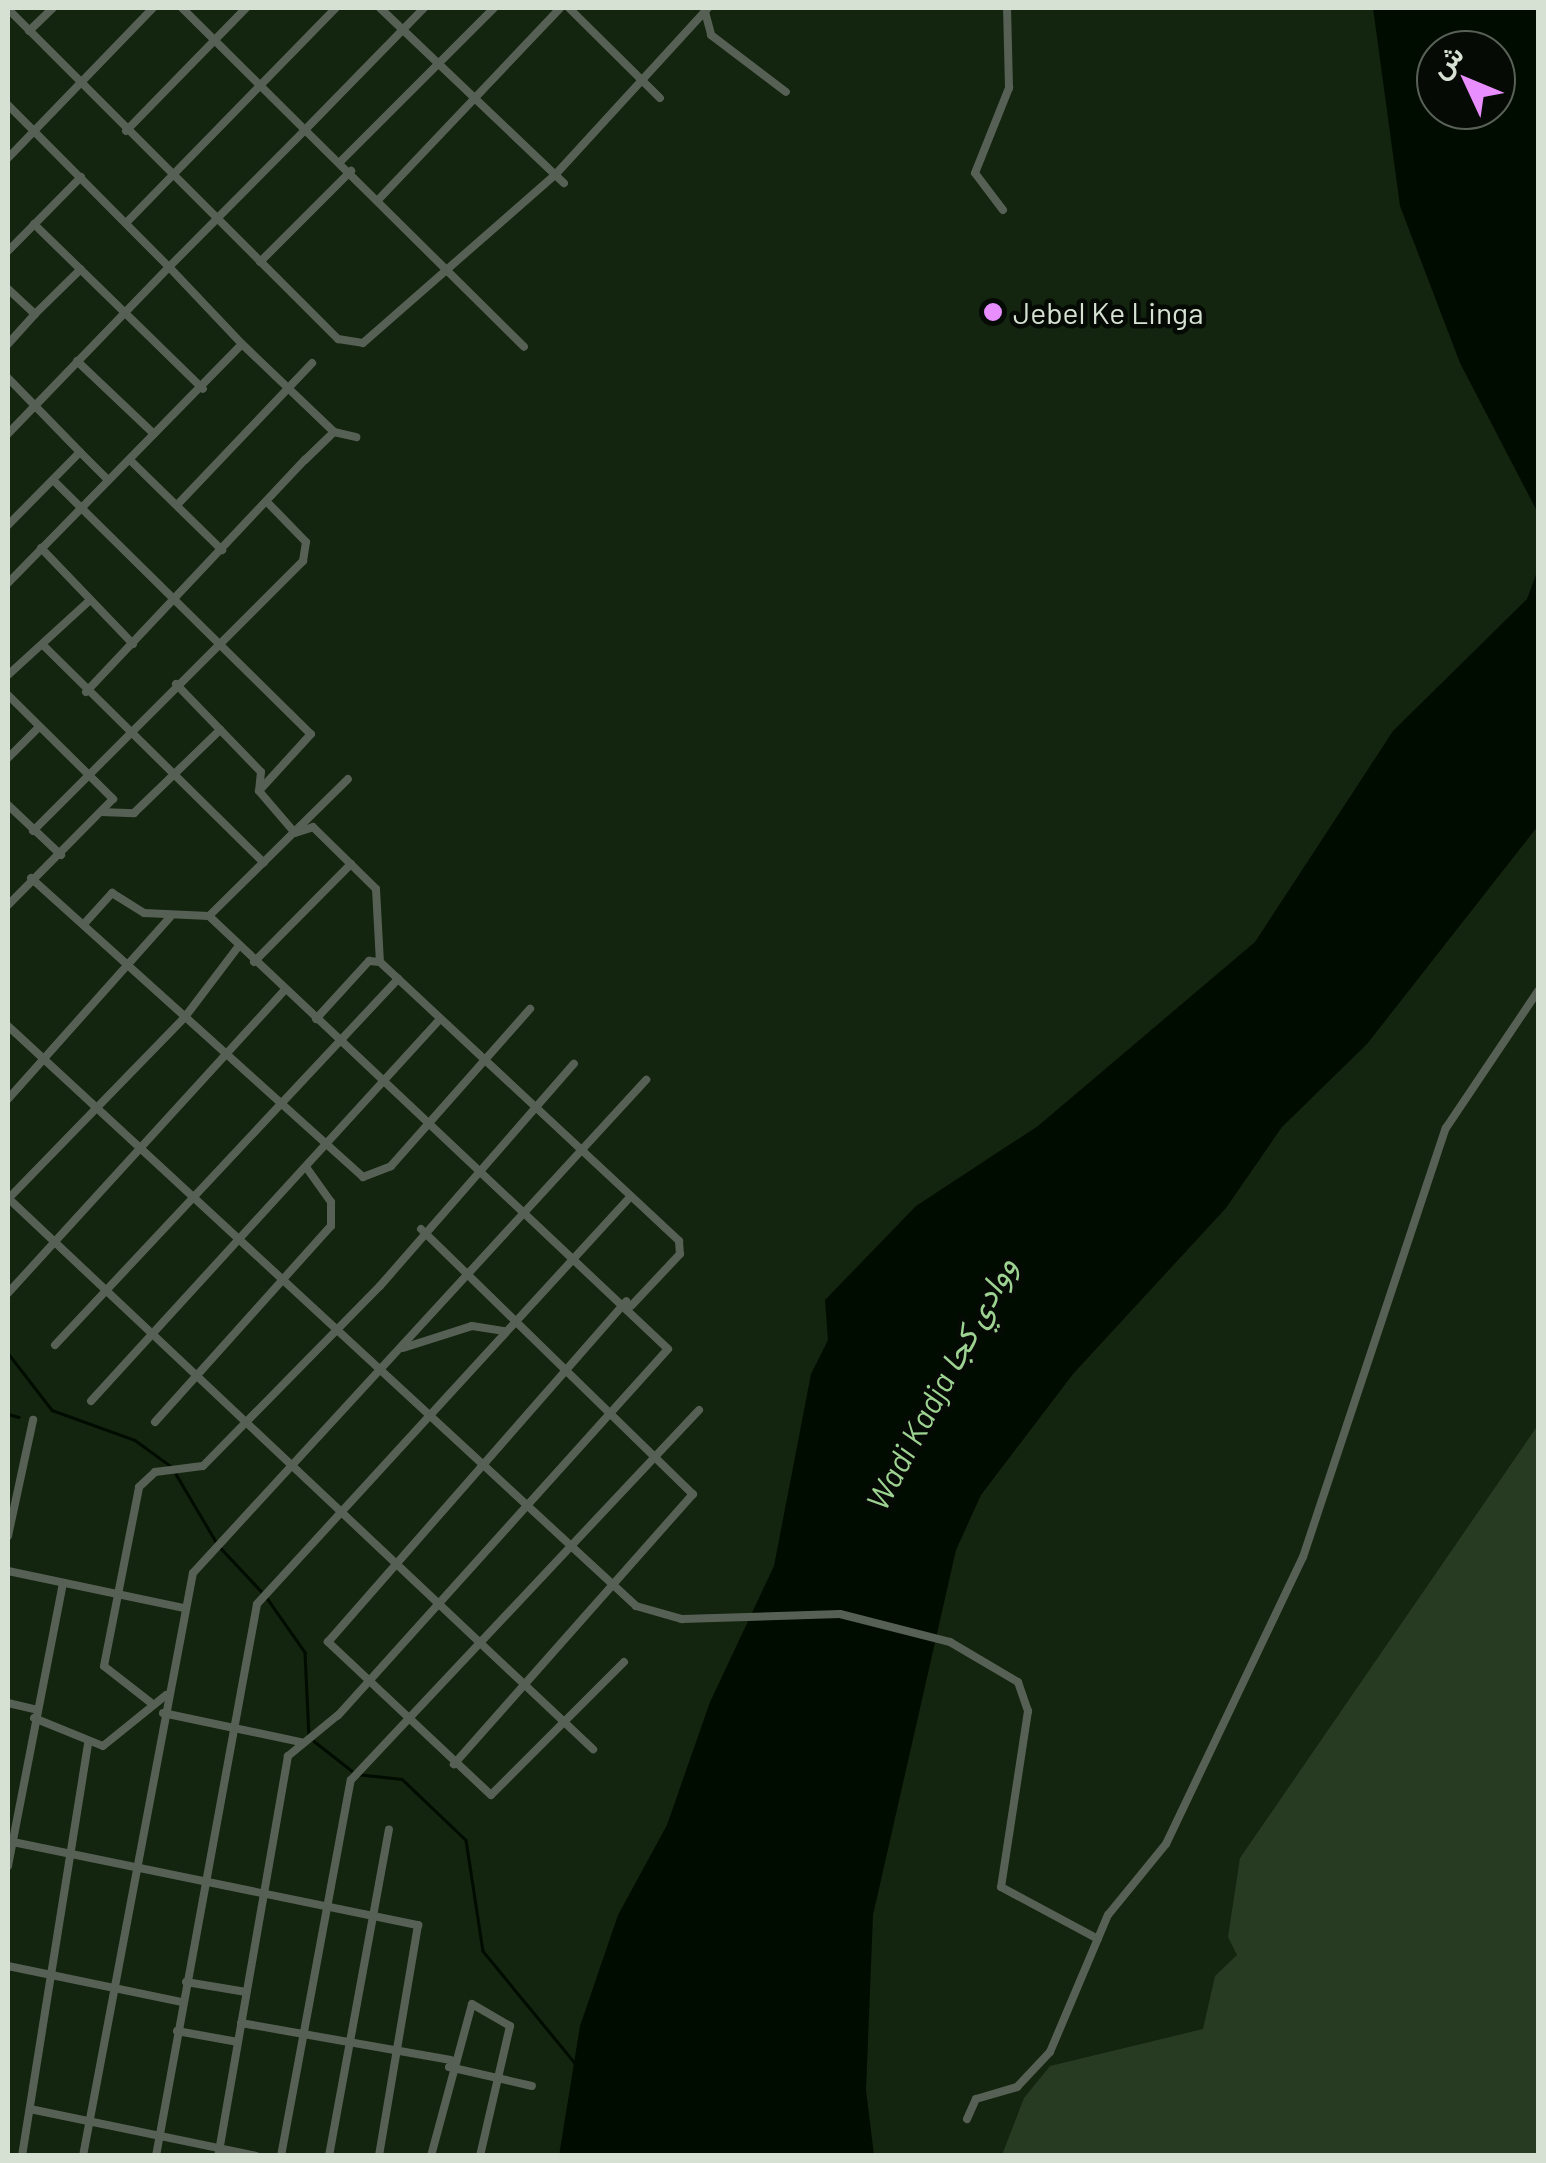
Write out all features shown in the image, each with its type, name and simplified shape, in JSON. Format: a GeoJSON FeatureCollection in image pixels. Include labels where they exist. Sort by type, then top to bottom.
{"type":"FeatureCollection","features":[{"type":"Feature","properties":{"kind":"street"},"geometry":{"type":"LineString","coordinates":[[29,30],[53,8]]}},
{"type":"Feature","properties":{"kind":"street"},"geometry":{"type":"LineString","coordinates":[[8,158],[153,8]]}},
{"type":"Feature","properties":{"kind":"street"},"geometry":{"type":"LineString","coordinates":[[182,8],[351,171],[524,347]]}},
{"type":"Feature","properties":{"kind":"street"},"geometry":{"type":"LineString","coordinates":[[126,131],[246,8]]}},
{"type":"Feature","properties":{"kind":"street"},"geometry":{"type":"LineString","coordinates":[[126,223],[336,8]]}},
{"type":"Feature","properties":{"kind":"street"},"geometry":{"type":"LineString","coordinates":[[380,8],[564,183]]}},
{"type":"Feature","properties":{"kind":"street"},"geometry":{"type":"LineString","coordinates":[[8,434],[424,8]]}},
{"type":"Feature","properties":{"kind":"street"},"geometry":{"type":"LineString","coordinates":[[340,162],[494,8]]}},
{"type":"Feature","properties":{"kind":"street"},"geometry":{"type":"LineString","coordinates":[[379,200],[560,8]]}},
{"type":"Feature","properties":{"kind":"street"},"geometry":{"type":"LineString","coordinates":[[568,8],[660,98]]}},
{"type":"Feature","properties":{"kind":"street"},"geometry":{"type":"LineString","coordinates":[[8,9],[338,339],[363,344],[555,175],[705,8]]}},
{"type":"Feature","properties":{"kind":"street"},"geometry":{"type":"LineString","coordinates":[[705,8],[711,35],[786,92]]}},
{"type":"Feature","properties":{"kind":"street"},"geometry":{"type":"LineString","coordinates":[[1003,210],[975,172],[1009,88],[1007,8]]}},
{"type":"Feature","properties":{"kind":"street"},"geometry":{"type":"LineString","coordinates":[[8,105],[242,344],[334,432],[356,437]]}},
{"type":"Feature","properties":{"kind":"street"},"geometry":{"type":"LineString","coordinates":[[260,262],[351,171]]}},
{"type":"Feature","properties":{"kind":"street"},"geometry":{"type":"LineString","coordinates":[[8,251],[80,177]]}},
{"type":"Feature","properties":{"kind":"street"},"geometry":{"type":"LineString","coordinates":[[34,224],[204,389]]}},
{"type":"Feature","properties":{"kind":"street"},"geometry":{"type":"LineString","coordinates":[[8,344],[81,269]]}},
{"type":"Feature","properties":{"kind":"street"},"geometry":{"type":"LineString","coordinates":[[8,289],[35,314]]}},
{"type":"Feature","properties":{"kind":"street"},"geometry":{"type":"LineString","coordinates":[[8,583],[154,434],[204,389],[242,344]]}},
{"type":"Feature","properties":{"kind":"street"},"geometry":{"type":"LineString","coordinates":[[77,360],[154,434]]}},
{"type":"Feature","properties":{"kind":"street"},"geometry":{"type":"LineString","coordinates":[[178,505],[312,363]]}},
{"type":"Feature","properties":{"kind":"street"},"geometry":{"type":"LineString","coordinates":[[8,378],[108,480]]}},
{"type":"Feature","properties":{"kind":"street"},"geometry":{"type":"LineString","coordinates":[[86,692],[270,504],[334,432]]}},
{"type":"Feature","properties":{"kind":"street"},"geometry":{"type":"LineString","coordinates":[[8,525],[80,452]]}},
{"type":"Feature","properties":{"kind":"street"},"geometry":{"type":"LineString","coordinates":[[130,460],[222,550]]}},
{"type":"Feature","properties":{"kind":"street"},"geometry":{"type":"LineString","coordinates":[[53,480],[312,734],[259,790]]}},
{"type":"Feature","properties":{"kind":"street"},"geometry":{"type":"LineString","coordinates":[[33,831],[126,732],[308,552],[270,504]]}},
{"type":"Feature","properties":{"kind":"street"},"geometry":{"type":"LineString","coordinates":[[41,548],[134,644]]}},
{"type":"Feature","properties":{"kind":"street"},"geometry":{"type":"LineString","coordinates":[[8,675],[90,600]]}},
{"type":"Feature","properties":{"kind":"street"},"geometry":{"type":"LineString","coordinates":[[43,645],[126,732],[264,863]]}},
{"type":"Feature","properties":{"kind":"street"},"geometry":{"type":"LineString","coordinates":[[176,684],[261,772],[259,790],[295,833]]}},
{"type":"Feature","properties":{"kind":"street"},"geometry":{"type":"LineString","coordinates":[[8,694],[114,799],[61,854],[10,898]]}},
{"type":"Feature","properties":{"kind":"street"},"geometry":{"type":"LineString","coordinates":[[8,758],[39,727]]}},
{"type":"Feature","properties":{"kind":"street"},"geometry":{"type":"LineString","coordinates":[[101,812],[134,814],[220,730]]}},
{"type":"Feature","properties":{"kind":"street"},"geometry":{"type":"LineString","coordinates":[[84,924],[112,892],[170,917],[208,916],[348,779]]}},
{"type":"Feature","properties":{"kind":"street"},"geometry":{"type":"LineString","coordinates":[[9,809],[61,854]]}},
{"type":"Feature","properties":{"kind":"street"},"geometry":{"type":"LineString","coordinates":[[295,833],[313,827],[376,888],[380,962]]}},
{"type":"Feature","properties":{"kind":"street"},"geometry":{"type":"LineString","coordinates":[[254,962],[351,864]]}},
{"type":"Feature","properties":{"kind":"street"},"geometry":{"type":"LineString","coordinates":[[32,878],[351,1172],[375,1176],[431,1121],[530,1009]]}},
{"type":"Feature","properties":{"kind":"street"},"geometry":{"type":"LineString","coordinates":[[208,916],[629,1303],[668,1349],[526,1508],[284,1766],[218,2152]]}},
{"type":"Feature","properties":{"kind":"street"},"geometry":{"type":"LineString","coordinates":[[8,1099],[170,917]]}},
{"type":"Feature","properties":{"kind":"street"},"geometry":{"type":"LineString","coordinates":[[238,947],[185,1017],[8,1199],[593,1749]]}},
{"type":"Feature","properties":{"kind":"street"},"geometry":{"type":"LineString","coordinates":[[316,1019],[368,962],[380,962],[583,1149],[682,1250],[567,1366],[392,1558],[330,1632],[331,1648],[482,1790],[500,1792],[624,1662]]}},
{"type":"Feature","properties":{"kind":"street"},"geometry":{"type":"LineString","coordinates":[[55,1345],[190,1196],[398,978]]}},
{"type":"Feature","properties":{"kind":"street"},"geometry":{"type":"LineString","coordinates":[[8,1293],[285,990]]}},
{"type":"Feature","properties":{"kind":"street"},"geometry":{"type":"LineString","coordinates":[[967,2119],[976,2099],[1017,2087],[1050,2052],[1098,1939],[1166,1844],[1303,1557],[1446,1128],[1538,991]]}},
{"type":"Feature","properties":{"kind":"street"},"geometry":{"type":"LineString","coordinates":[[91,1401],[440,1019]]}},
{"type":"Feature","properties":{"kind":"street"},"geometry":{"type":"LineString","coordinates":[[8,1026],[614,1588],[682,1619],[840,1614],[950,1642],[1018,1682],[1028,1710],[1000,1886],[1098,1939]]}},
{"type":"Feature","properties":{"kind":"street"},"geometry":{"type":"LineString","coordinates":[[150,1702],[105,1674],[143,1482],[155,1472],[190,1474],[246,1421],[333,1328],[380,1286],[421,1229],[574,1064]]}},
{"type":"Feature","properties":{"kind":"street"},"geometry":{"type":"LineString","coordinates":[[82,2156],[139,1866],[183,1608],[206,1556],[296,1466],[646,1080]]}},
{"type":"Feature","properties":{"kind":"street"},"geometry":{"type":"LineString","coordinates":[[154,1422],[333,1222],[324,1187],[306,1167]]}},
{"type":"Feature","properties":{"kind":"street"},"geometry":{"type":"LineString","coordinates":[[156,2156],[257,1604],[339,1507],[631,1196]]}},
{"type":"Feature","properties":{"kind":"street"},"geometry":{"type":"LineString","coordinates":[[421,1229],[660,1454],[693,1494],[614,1588],[454,1764]]}},
{"type":"Feature","properties":{"kind":"street"},"geometry":{"type":"LineString","coordinates":[[403,1348],[482,1325],[505,1332]]}},
{"type":"Feature","properties":{"kind":"street"},"geometry":{"type":"LineString","coordinates":[[281,2156],[351,1780],[409,1723],[699,1410]]}},
{"type":"Feature","properties":{"kind":"street"},"geometry":{"type":"LineString","coordinates":[[8,1536],[33,1420]]}},
{"type":"Feature","properties":{"kind":"street"},"geometry":{"type":"LineString","coordinates":[[8,1571],[183,1608]]}},
{"type":"Feature","properties":{"kind":"street"},"geometry":{"type":"LineString","coordinates":[[8,1866],[63,1584]]}},
{"type":"Feature","properties":{"kind":"street"},"geometry":{"type":"LineString","coordinates":[[8,1703],[73,1728],[88,1742],[112,1741],[150,1702],[166,1695]]}},
{"type":"Feature","properties":{"kind":"street"},"geometry":{"type":"LineString","coordinates":[[164,1713],[302,1743]]}},
{"type":"Feature","properties":{"kind":"street"},"geometry":{"type":"LineString","coordinates":[[22,2156],[88,1742]]}},
{"type":"Feature","properties":{"kind":"street"},"geometry":{"type":"LineString","coordinates":[[329,2156],[376,1913],[388,1829]]}},
{"type":"Feature","properties":{"kind":"street"},"geometry":{"type":"LineString","coordinates":[[10,1842],[412,1921],[422,1935],[380,2156]]}},
{"type":"Feature","properties":{"kind":"street"},"geometry":{"type":"LineString","coordinates":[[8,1966],[182,2002]]}},
{"type":"Feature","properties":{"kind":"street"},"geometry":{"type":"LineString","coordinates":[[186,1982],[246,1992]]}},
{"type":"Feature","properties":{"kind":"street"},"geometry":{"type":"LineString","coordinates":[[431,2156],[450,2064],[472,2004],[510,2022],[480,2156]]}},
{"type":"Feature","properties":{"kind":"street"},"geometry":{"type":"LineString","coordinates":[[241,2022],[399,2051],[532,2086]]}},
{"type":"Feature","properties":{"kind":"street"},"geometry":{"type":"LineString","coordinates":[[177,2032],[238,2042]]}},
{"type":"Feature","properties":{"kind":"street"},"geometry":{"type":"LineString","coordinates":[[30,2109],[218,2152],[256,2156]]}},
{"type":"Feature","properties":{"kind":"green space"},"geometry":{"type":"Polygon","coordinates":[[[1538,1425],[1538,2155],[1002,2155],[1024,2098],[1050,2066],[1203,2029],[1215,1976],[1237,1955],[1228,1937],[1240,1858],[1538,1425]]]}},
{"type":"Feature","properties":{"kind":"water"},"geometry":{"type":"Polygon","coordinates":[[[1373,8],[1538,8],[1538,513],[1460,363],[1400,206],[1373,8]]]}},
{"type":"Feature","properties":{"kind":"water","name":"Wadi Kadja ووادي كجا"},"geometry":{"type":"Polygon","coordinates":[[[1538,569],[1538,826],[1367,1044],[1282,1127],[1226,1208],[1073,1374],[981,1495],[956,1550],[873,1915],[866,2090],[874,2155],[559,2156],[580,2026],[618,1915],[667,1825],[710,1702],[774,1566],[811,1374],[828,1340],[825,1300],[916,1206],[1038,1126],[1255,942],[1393,731],[1527,599],[1538,569]]]}},
{"type":"Feature","properties":{"kind":"waterway"},"geometry":{"type":"LineString","coordinates":[[8,1353],[52,1410],[135,1440],[172,1467]]}},
{"type":"Feature","properties":{"kind":"waterway"},"geometry":{"type":"LineString","coordinates":[[8,1414],[19,1417]]}},
{"type":"Feature","properties":{"kind":"waterway"},"geometry":{"type":"LineString","coordinates":[[176,1474],[218,1545],[262,1592]]}},
{"type":"Feature","properties":{"kind":"waterway"},"geometry":{"type":"LineString","coordinates":[[267,1598],[305,1652],[309,1736]]}},
{"type":"Feature","properties":{"kind":"waterway"},"geometry":{"type":"LineString","coordinates":[[314,1741],[356,1774],[402,1779],[466,1840],[483,1951],[575,2063]]}},
{"type":"Feature","properties":{"kind":"place","name":"Jebel Ke Linga"},"geometry":{"type":"Point","coordinates":[993,312]}}]}
